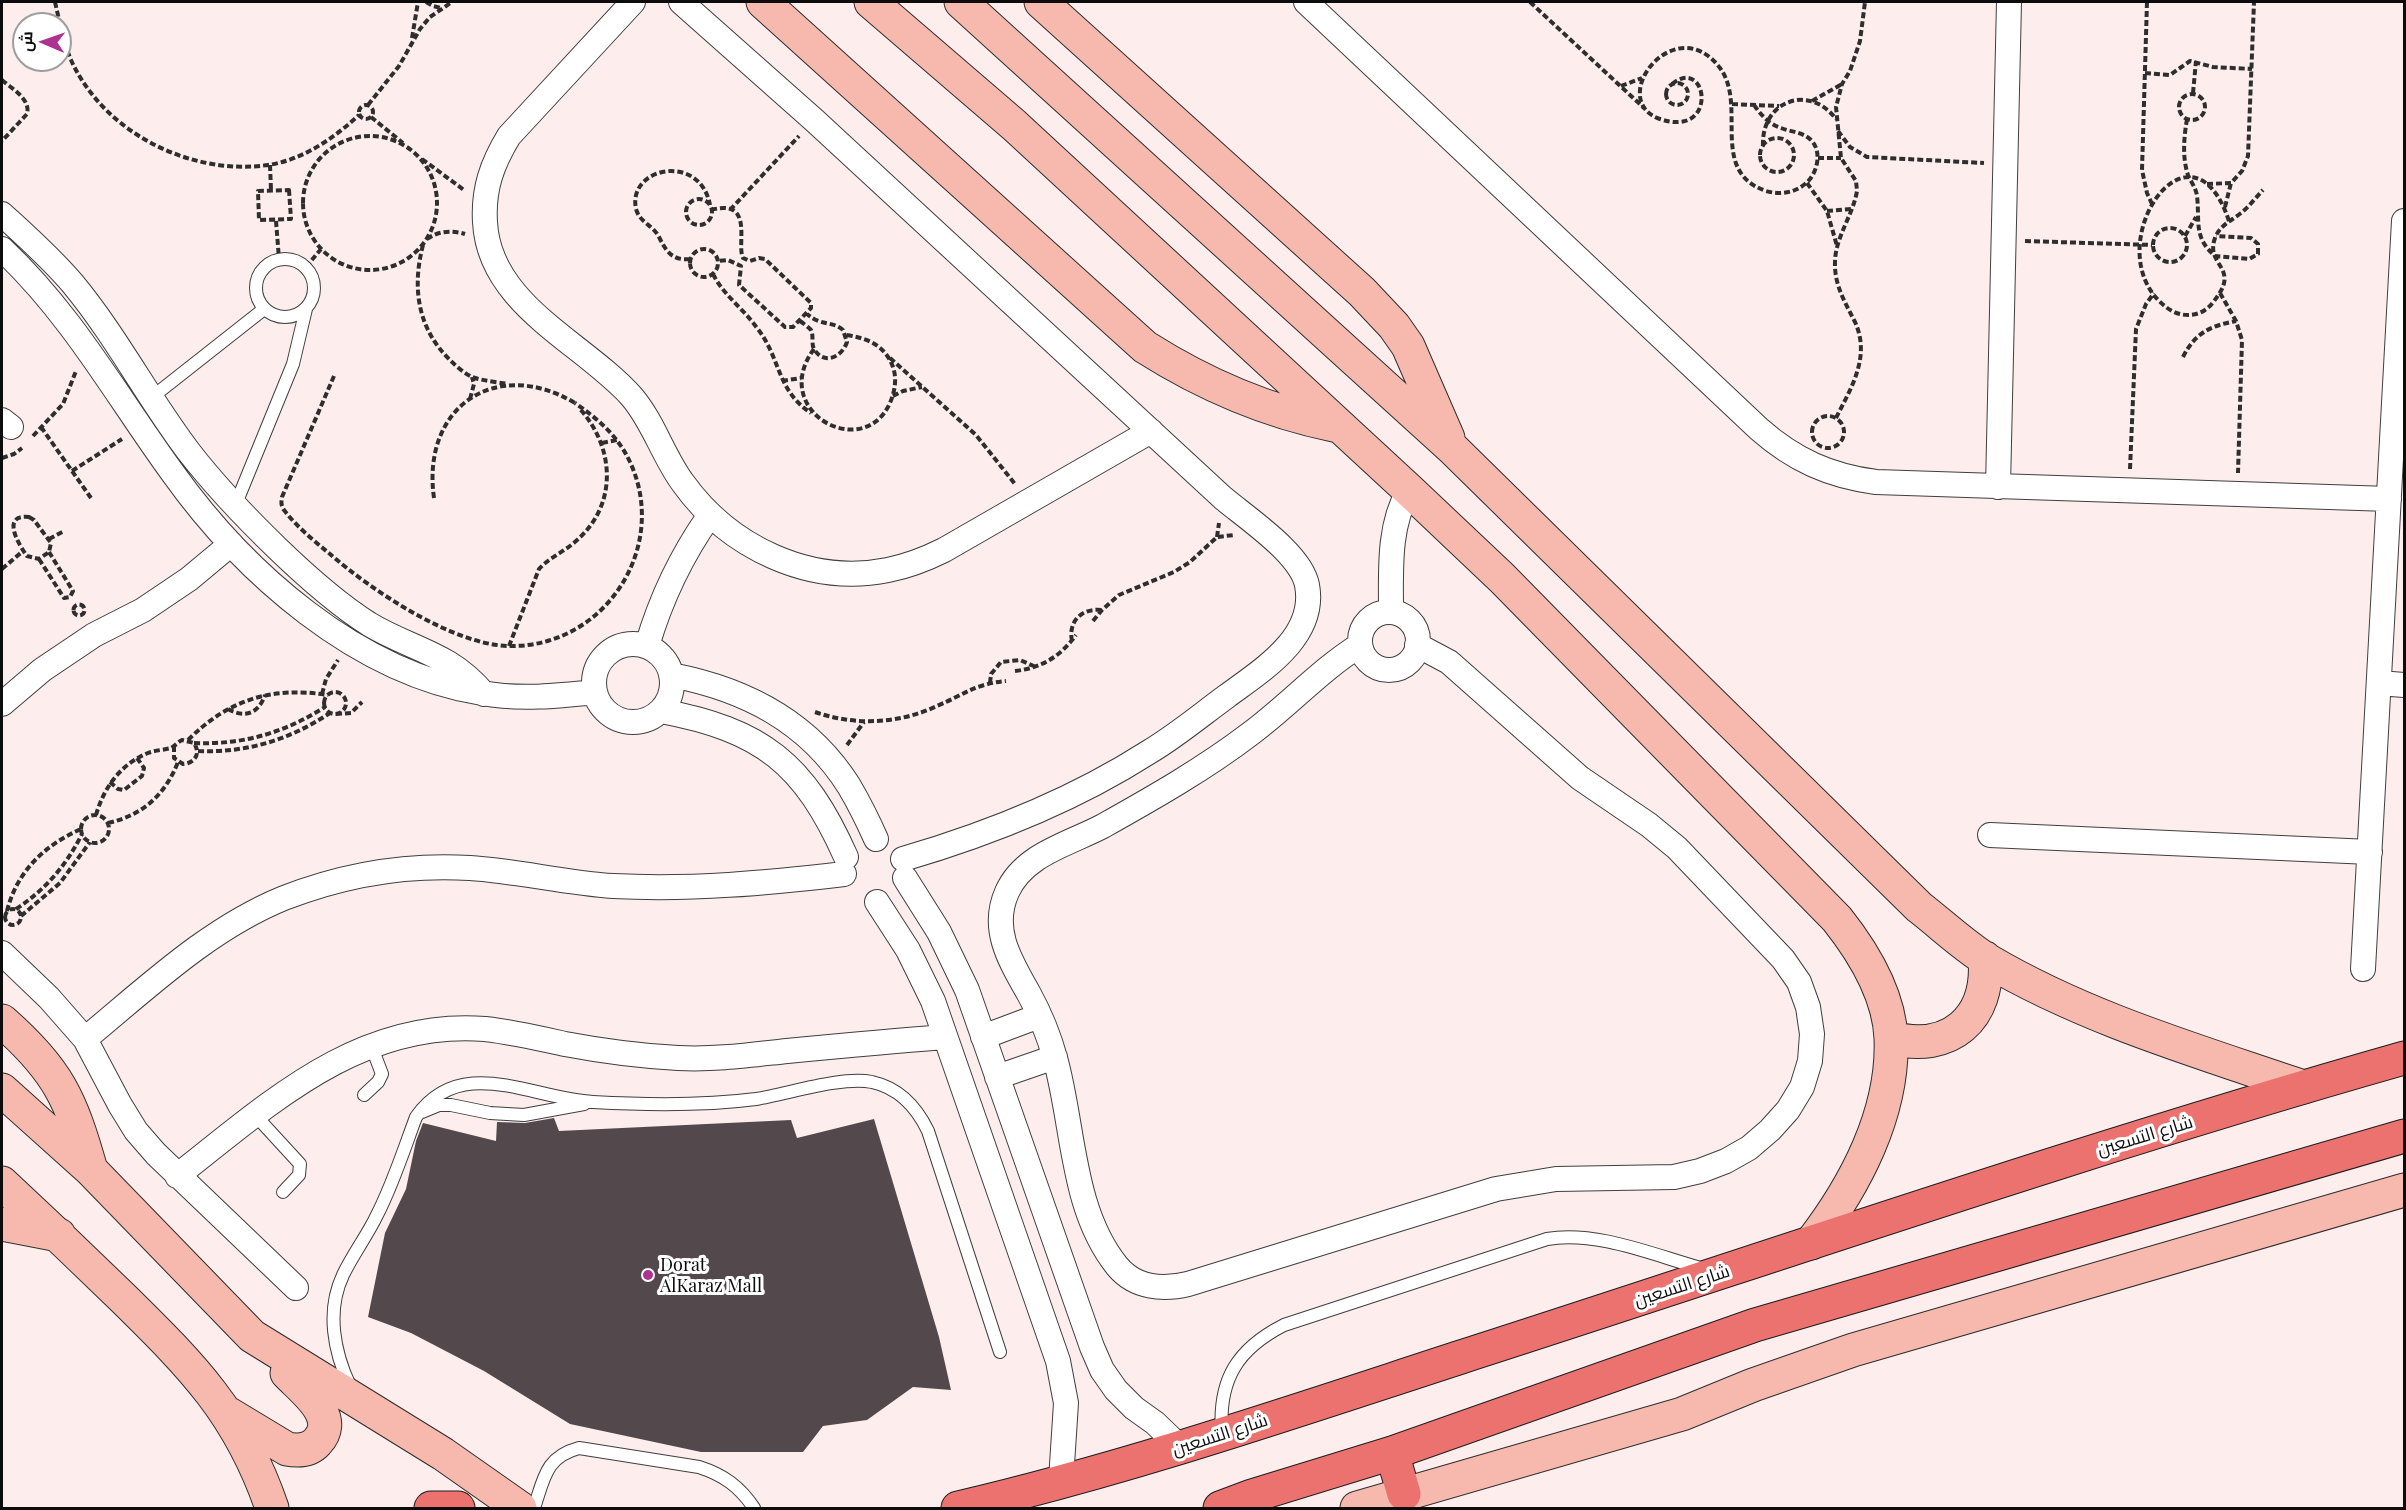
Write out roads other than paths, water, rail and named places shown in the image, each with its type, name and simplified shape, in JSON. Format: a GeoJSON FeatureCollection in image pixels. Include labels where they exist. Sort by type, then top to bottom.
{"type":"FeatureCollection","features":[{"type":"Feature","properties":{"kind":"main road"},"geometry":{"type":"LineString","coordinates":[[763,2],[1146,347],[1196,378],[1251,402],[1337,425]]}},
{"type":"Feature","properties":{"kind":"main road"},"geometry":{"type":"LineString","coordinates":[[871,2],[1014,125],[1409,489],[1502,578],[1837,919],[1854,940],[1868,963],[1882,997],[1891,1038],[1889,1071],[1872,1137],[1845,1194],[1811,1243]]}},
{"type":"Feature","properties":{"kind":"main road"},"geometry":{"type":"LineString","coordinates":[[961,2],[1452,448],[1919,907],[1985,958],[2042,990],[2099,1016],[2303,1087]]}},
{"type":"Feature","properties":{"kind":"main road"},"geometry":{"type":"LineString","coordinates":[[1041,2],[1353,284],[1394,326],[1418,368],[1452,448]]}},
{"type":"Feature","properties":{"kind":"main road"},"geometry":{"type":"LineString","coordinates":[[1891,1038],[1909,1042],[1928,1042],[1946,1037],[1962,1027],[1975,1013],[1983,996],[1986,977],[1985,958]]}},
{"type":"Feature","properties":{"kind":"main road"},"geometry":{"type":"LineString","coordinates":[[2,1021],[27,1043],[47,1066],[63,1091],[76,1118],[91,1170]]}},
{"type":"Feature","properties":{"kind":"main road","name":"شارع التسعين"},"geometry":{"type":"LineString","coordinates":[[975,1506],[1181,1448],[2063,1161],[2404,1058]]}},
{"type":"Feature","properties":{"kind":"main road"},"geometry":{"type":"LineString","coordinates":[[2,1090],[91,1170],[252,1336],[318,1405],[325,1424],[323,1434],[317,1443],[308,1449],[298,1451],[287,1449],[227,1413]]}},
{"type":"Feature","properties":{"kind":"main road"},"geometry":{"type":"LineString","coordinates":[[1221,1509],[1252,1496],[1392,1453],[1755,1325],[2404,1136]]}},
{"type":"Feature","properties":{"kind":"main road"},"geometry":{"type":"LineString","coordinates":[[2,1183],[59,1235],[184,1359],[227,1413],[248,1448],[272,1509]]}},
{"type":"Feature","properties":{"kind":"main road"},"geometry":{"type":"LineString","coordinates":[[1357,1509],[1682,1414],[1753,1385],[1852,1350],[2404,1191]]}},
{"type":"Feature","properties":{"kind":"main road"},"geometry":{"type":"LineString","coordinates":[[2,1224],[59,1235]]}},
{"type":"Feature","properties":{"kind":"main road"},"geometry":{"type":"LineString","coordinates":[[252,1336],[443,1454],[520,1509]]}},
{"type":"Feature","properties":{"kind":"main road"},"geometry":{"type":"LineString","coordinates":[[1392,1453],[1404,1494]]}},
{"type":"Feature","properties":{"kind":"main road"},"geometry":{"type":"LineString","coordinates":[[431,1509],[458,1509]]}},
{"type":"Feature","properties":{"kind":"street"},"geometry":{"type":"LineString","coordinates":[[633,2],[509,136],[493,165],[488,181],[484,206],[485,230],[491,254],[502,277],[517,296],[614,377],[652,426],[680,480],[710,515],[738,538],[777,559],[828,572],[858,574],[888,570],[917,563],[944,550],[1151,431]]}},
{"type":"Feature","properties":{"kind":"street"},"geometry":{"type":"LineString","coordinates":[[661,711],[716,724],[767,749],[788,766],[807,786],[822,808],[845,865],[847,886],[855,895],[877,902],[894,894],[904,869],[954,844],[1054,803],[1150,752],[1239,687],[1295,639],[1304,622],[1308,604],[1307,584],[1300,567],[1288,552],[1223,498],[814,120],[681,2]]}},
{"type":"Feature","properties":{"kind":"street"},"geometry":{"type":"LineString","coordinates":[[1306,2],[1775,444],[1813,467],[1855,479],[1998,487],[2389,499]]}},
{"type":"Feature","properties":{"kind":"street"},"geometry":{"type":"LineString","coordinates":[[1998,487],[2009,2]]}},
{"type":"Feature","properties":{"kind":"street"},"geometry":{"type":"LineString","coordinates":[[2,214],[73,284],[105,327],[136,390],[141,427],[172,473],[231,544],[296,603],[353,645],[387,664],[418,677],[484,694],[531,696],[595,692]]}},
{"type":"Feature","properties":{"kind":"street"},"geometry":{"type":"LineString","coordinates":[[2363,969],[2404,220]]}},
{"type":"Feature","properties":{"kind":"street"},"geometry":{"type":"LineString","coordinates":[[2,249],[52,302],[77,334],[136,390],[235,506],[310,579],[370,624],[456,666],[484,694]]}},
{"type":"Feature","properties":{"kind":"street"},"geometry":{"type":"LineString","coordinates":[[1391,612],[1393,537],[1399,509],[1409,489]]}},
{"type":"Feature","properties":{"kind":"street"},"geometry":{"type":"LineString","coordinates":[[647,646],[669,583],[681,559],[710,515]]}},
{"type":"Feature","properties":{"kind":"street"},"geometry":{"type":"LineString","coordinates":[[2,704],[42,670],[85,641],[143,610],[189,579],[231,544]]}},
{"type":"Feature","properties":{"kind":"street"},"geometry":{"type":"LineString","coordinates":[[1391,612],[1402,615],[1411,622],[1417,633],[1417,645],[1412,658],[1402,666],[1389,670],[1375,666],[1365,658],[1360,645],[1361,632],[1368,621],[1378,614],[1391,612]]}},
{"type":"Feature","properties":{"kind":"street"},"geometry":{"type":"LineString","coordinates":[[635,643],[658,652],[667,662],[671,675],[670,694],[661,711],[651,718],[640,721],[628,722],[607,712],[595,692],[594,680],[597,668],[612,650],[623,645],[635,643]]}},
{"type":"Feature","properties":{"kind":"street"},"geometry":{"type":"LineString","coordinates":[[1360,645],[1336,662],[1251,733],[1214,759],[1137,807],[1035,858],[1019,873],[1007,892],[1001,913],[1001,935],[1008,957],[1039,1016],[1055,1057],[1076,1170],[1092,1218],[1108,1254],[1119,1269],[1134,1280],[1151,1287],[1170,1288],[1188,1284],[1496,1189],[1556,1179],[1674,1177],[1700,1171],[1726,1161],[1749,1148],[1788,1110],[1802,1087],[1810,1061],[1812,1034],[1809,1007],[1798,982],[1783,959],[1677,848],[1580,778],[1449,662],[1417,645]]}},
{"type":"Feature","properties":{"kind":"street"},"geometry":{"type":"LineString","coordinates":[[671,675],[702,680],[731,690],[759,702],[785,719],[808,738],[830,761],[848,785],[876,839]]}},
{"type":"Feature","properties":{"kind":"street"},"geometry":{"type":"LineString","coordinates":[[2379,683],[2404,685]]}},
{"type":"Feature","properties":{"kind":"street"},"geometry":{"type":"LineString","coordinates":[[1990,835],[2370,852]]}},
{"type":"Feature","properties":{"kind":"street"},"geometry":{"type":"LineString","coordinates":[[845,865],[854,847],[864,841],[876,839],[888,842],[897,849],[904,869],[954,961],[1102,1370],[1116,1390],[1134,1408],[1155,1423],[1181,1448]]}},
{"type":"Feature","properties":{"kind":"street"},"geometry":{"type":"LineString","coordinates":[[85,1039],[200,945],[240,919],[283,898],[328,883],[374,872],[421,868],[469,868],[612,885],[660,887],[756,884],[845,865]]}},
{"type":"Feature","properties":{"kind":"street"},"geometry":{"type":"LineString","coordinates":[[877,902],[921,975],[945,1036],[1063,1382],[1066,1424],[1061,1480]]}},
{"type":"Feature","properties":{"kind":"street"},"geometry":{"type":"LineString","coordinates":[[2,953],[49,998],[85,1039],[136,1131],[177,1176],[296,1288]]}},
{"type":"Feature","properties":{"kind":"street"},"geometry":{"type":"LineString","coordinates":[[983,1037],[1039,1016]]}},
{"type":"Feature","properties":{"kind":"street"},"geometry":{"type":"LineString","coordinates":[[177,1176],[255,1115],[320,1070],[371,1046],[405,1036],[440,1031],[483,1029],[643,1056],[720,1058],[945,1036]]}},
{"type":"Feature","properties":{"kind":"street"},"geometry":{"type":"LineString","coordinates":[[997,1077],[1055,1057]]}},
{"type":"Feature","properties":{"kind":"lane"},"geometry":{"type":"LineString","coordinates":[[235,506],[293,364],[306,309],[313,299],[315,288],[313,276],[306,267],[288,258],[269,263],[261,270],[256,279],[255,290],[264,309],[285,318],[306,309]]}},
{"type":"Feature","properties":{"kind":"lane"},"geometry":{"type":"LineString","coordinates":[[136,390],[264,309]]}},
{"type":"Feature","properties":{"kind":"lane"},"geometry":{"type":"LineString","coordinates":[[364,1095],[378,1082],[382,1074],[381,1064],[371,1046]]}},
{"type":"Feature","properties":{"kind":"lane"},"geometry":{"type":"LineString","coordinates":[[361,1404],[341,1366],[335,1347],[336,1296],[342,1277],[378,1214],[416,1117],[423,1107],[441,1091],[452,1086],[475,1082],[504,1085],[591,1102],[713,1103],[765,1097],[854,1081],[885,1086],[911,1104],[921,1116],[928,1131],[1000,1352]]}},
{"type":"Feature","properties":{"kind":"lane"},"geometry":{"type":"LineString","coordinates":[[416,1117],[427,1108],[439,1105],[462,1106],[490,1113],[524,1115],[591,1102]]}},
{"type":"Feature","properties":{"kind":"lane"},"geometry":{"type":"LineString","coordinates":[[255,1115],[300,1164],[299,1175],[283,1192]]}},
{"type":"Feature","properties":{"kind":"lane"},"geometry":{"type":"LineString","coordinates":[[1222,1434],[1220,1412],[1224,1389],[1233,1368],[1246,1350],[1264,1335],[1284,1325],[1547,1239],[1591,1237],[1720,1274]]}},
{"type":"Feature","properties":{"kind":"lane"},"geometry":{"type":"LineString","coordinates":[[534,1509],[546,1472],[554,1460],[565,1452],[579,1448],[708,1470],[732,1483],[746,1496],[754,1509]]}},
{"type":"Feature","properties":{"kind":"place","name":"Dorat AlKaraz Mall"},"geometry":{"type":"Point","coordinates":[648,1275]}}]}
